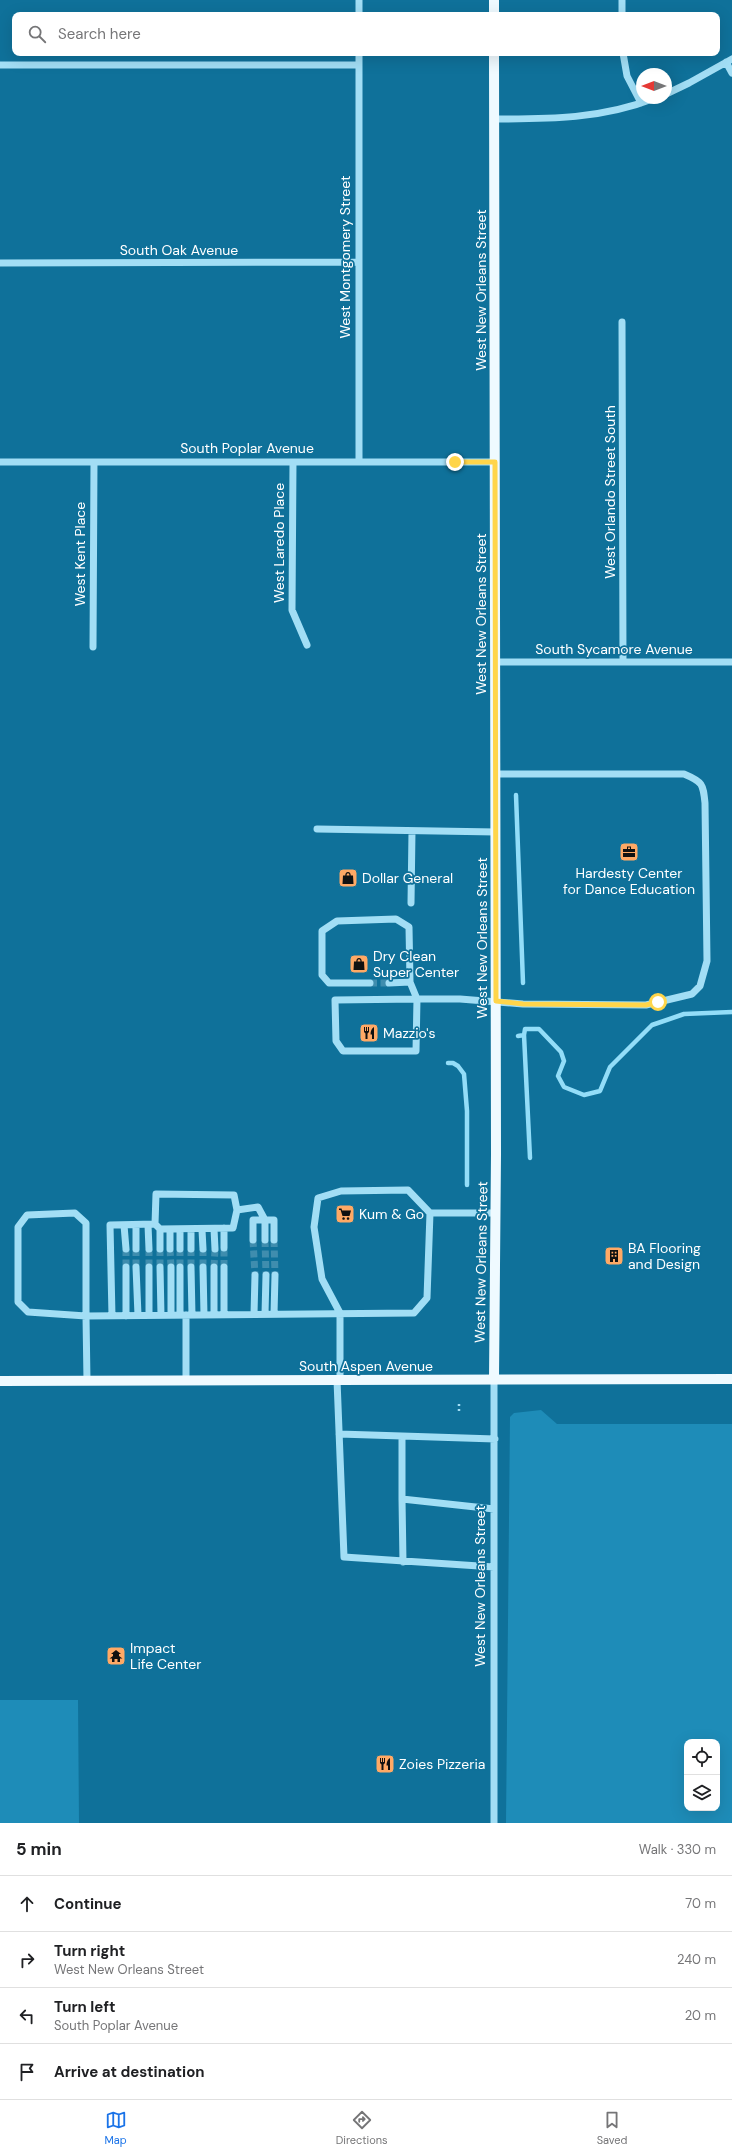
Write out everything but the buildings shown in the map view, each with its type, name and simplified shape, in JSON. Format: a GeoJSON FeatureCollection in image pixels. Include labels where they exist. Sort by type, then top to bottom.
{"type":"FeatureCollection","features":[{"type":"Feature","properties":{"kind":"main road"},"geometry":{"type":"LineString","coordinates":[[494,0],[494,12]]}},
{"type":"Feature","properties":{"kind":"main road","name":"West New Orleans Street"},"geometry":{"type":"LineString","coordinates":[[494,56],[496,832],[496,1213],[494,1379]]}},
{"type":"Feature","properties":{"kind":"main road","name":"South Aspen Avenue"},"geometry":{"type":"LineString","coordinates":[[0,1381],[732,1379]]}},
{"type":"Feature","properties":{"kind":"street"},"geometry":{"type":"LineString","coordinates":[[359,0],[359,12]]}},
{"type":"Feature","properties":{"kind":"street"},"geometry":{"type":"LineString","coordinates":[[622,0],[622,12]]}},
{"type":"Feature","properties":{"kind":"street","name":"West Montgomery Street"},"geometry":{"type":"LineString","coordinates":[[359,56],[359,461]]}},
{"type":"Feature","properties":{"kind":"street"},"geometry":{"type":"LineString","coordinates":[[624,56],[627,76],[636,93]]}},
{"type":"Feature","properties":{"kind":"street"},"geometry":{"type":"LineString","coordinates":[[672,91],[729,60],[732,73]]}},
{"type":"Feature","properties":{"kind":"street"},"geometry":{"type":"LineString","coordinates":[[0,64],[359,65]]}},
{"type":"Feature","properties":{"kind":"street"},"geometry":{"type":"LineString","coordinates":[[494,119],[578,117],[610,112],[638,104]]}},
{"type":"Feature","properties":{"kind":"street","name":"South Oak Avenue"},"geometry":{"type":"LineString","coordinates":[[0,263],[358,262]]}},
{"type":"Feature","properties":{"kind":"street","name":"West Orlando Street South"},"geometry":{"type":"LineString","coordinates":[[622,322],[624,662]]}},
{"type":"Feature","properties":{"kind":"street","name":"South Poplar Avenue"},"geometry":{"type":"LineString","coordinates":[[0,462],[495,462]]}},
{"type":"Feature","properties":{"kind":"street","name":"West Kent Place"},"geometry":{"type":"LineString","coordinates":[[93,647],[94,462]]}},
{"type":"Feature","properties":{"kind":"street","name":"West Laredo Place"},"geometry":{"type":"LineString","coordinates":[[293,462],[292,610],[307,645]]}},
{"type":"Feature","properties":{"kind":"street","name":"South Sycamore Avenue"},"geometry":{"type":"LineString","coordinates":[[495,662],[732,662]]}},
{"type":"Feature","properties":{"kind":"street"},"geometry":{"type":"LineString","coordinates":[[370,983],[329,983],[322,976],[322,931],[337,920],[396,919],[409,927],[410,982],[416,999],[416,1051],[343,1051],[336,1041],[335,1000],[416,999],[496,1001],[523,1004],[646,1005],[692,994],[700,986],[707,961],[705,804],[703,785],[697,779],[684,774],[495,774]]}},
{"type":"Feature","properties":{"kind":"street"},"geometry":{"type":"LineString","coordinates":[[317,829],[496,832]]}},
{"type":"Feature","properties":{"kind":"street"},"geometry":{"type":"LineString","coordinates":[[411,903],[412,831]]}},
{"type":"Feature","properties":{"kind":"street"},"geometry":{"type":"LineString","coordinates":[[389,983],[410,982]]}},
{"type":"Feature","properties":{"kind":"street"},"geometry":{"type":"LineString","coordinates":[[494,1567],[344,1557],[338,1380],[340,1313],[322,1279],[314,1227],[318,1198],[341,1191],[408,1190],[430,1212],[496,1213]]}},
{"type":"Feature","properties":{"kind":"street"},"geometry":{"type":"LineString","coordinates":[[112,1316],[110,1225],[155,1226],[170,1229],[202,1230],[233,1228],[236,1210],[234,1196],[156,1194],[155,1226],[149,1249]]}},
{"type":"Feature","properties":{"kind":"street"},"geometry":{"type":"LineString","coordinates":[[236,1210],[258,1207],[265,1220],[265,1240]]}},
{"type":"Feature","properties":{"kind":"street"},"geometry":{"type":"LineString","coordinates":[[86,1381],[86,1316],[86,1224],[74,1213],[27,1215],[18,1227],[18,1302],[28,1312],[86,1316],[126,1316],[414,1312],[427,1298],[430,1212]]}},
{"type":"Feature","properties":{"kind":"street"},"geometry":{"type":"LineString","coordinates":[[253,1240],[253,1220],[274,1220],[274,1240]]}},
{"type":"Feature","properties":{"kind":"street"},"geometry":{"type":"LineString","coordinates":[[124,1225],[126,1249]]}},
{"type":"Feature","properties":{"kind":"street"},"geometry":{"type":"LineString","coordinates":[[136,1225],[136,1249]]}},
{"type":"Feature","properties":{"kind":"street"},"geometry":{"type":"LineString","coordinates":[[155,1226],[160,1249]]}},
{"type":"Feature","properties":{"kind":"street"},"geometry":{"type":"LineString","coordinates":[[224,1228],[224,1248]]}},
{"type":"Feature","properties":{"kind":"street"},"geometry":{"type":"LineString","coordinates":[[170,1229],[170,1249]]}},
{"type":"Feature","properties":{"kind":"street"},"geometry":{"type":"LineString","coordinates":[[180,1229],[180,1249]]}},
{"type":"Feature","properties":{"kind":"street"},"geometry":{"type":"LineString","coordinates":[[191,1229],[191,1249]]}},
{"type":"Feature","properties":{"kind":"street"},"geometry":{"type":"LineString","coordinates":[[214,1229],[215,1249]]}},
{"type":"Feature","properties":{"kind":"street"},"geometry":{"type":"LineString","coordinates":[[202,1230],[203,1249]]}},
{"type":"Feature","properties":{"kind":"street"},"geometry":{"type":"LineString","coordinates":[[126,1267],[126,1316]]}},
{"type":"Feature","properties":{"kind":"street"},"geometry":{"type":"LineString","coordinates":[[136,1267],[138,1315]]}},
{"type":"Feature","properties":{"kind":"street"},"geometry":{"type":"LineString","coordinates":[[149,1267],[149,1315]]}},
{"type":"Feature","properties":{"kind":"street"},"geometry":{"type":"LineString","coordinates":[[160,1267],[161,1315]]}},
{"type":"Feature","properties":{"kind":"street"},"geometry":{"type":"LineString","coordinates":[[171,1267],[171,1315]]}},
{"type":"Feature","properties":{"kind":"street"},"geometry":{"type":"LineString","coordinates":[[180,1267],[186,1315]]}},
{"type":"Feature","properties":{"kind":"street"},"geometry":{"type":"LineString","coordinates":[[186,1380],[186,1315],[191,1267]]}},
{"type":"Feature","properties":{"kind":"street"},"geometry":{"type":"LineString","coordinates":[[203,1267],[204,1315]]}},
{"type":"Feature","properties":{"kind":"street"},"geometry":{"type":"LineString","coordinates":[[214,1267],[214,1315]]}},
{"type":"Feature","properties":{"kind":"street"},"geometry":{"type":"LineString","coordinates":[[224,1267],[224,1314]]}},
{"type":"Feature","properties":{"kind":"street"},"geometry":{"type":"LineString","coordinates":[[254,1275],[254,1314]]}},
{"type":"Feature","properties":{"kind":"street"},"geometry":{"type":"LineString","coordinates":[[266,1275],[266,1314]]}},
{"type":"Feature","properties":{"kind":"street"},"geometry":{"type":"LineString","coordinates":[[274,1314],[275,1275]]}},
{"type":"Feature","properties":{"kind":"street","name":"West New Orleans Street"},"geometry":{"type":"LineString","coordinates":[[494,1379],[494,1823]]}},
{"type":"Feature","properties":{"kind":"street"},"geometry":{"type":"LineString","coordinates":[[339,1434],[495,1439]]}},
{"type":"Feature","properties":{"kind":"street"},"geometry":{"type":"LineString","coordinates":[[402,1436],[402,1562]]}},
{"type":"Feature","properties":{"kind":"street"},"geometry":{"type":"LineString","coordinates":[[402,1499],[494,1509]]}},
{"type":"Feature","properties":{"kind":"path"},"geometry":{"type":"LineString","coordinates":[[459,1404],[459,1412]]}},
{"type":"Feature","properties":{"kind":"shaded area"},"geometry":{"type":"Polygon","coordinates":[[[541,1410],[557,1424],[732,1424],[732,1823],[506,1823],[510,1417],[514,1413],[541,1410]]]}},
{"type":"Feature","properties":{"kind":"shaded area"},"geometry":{"type":"Polygon","coordinates":[[[0,1700],[78,1700],[79,1823],[0,1823],[0,1700]]]}},
{"type":"Feature","properties":{"kind":"waterway"},"geometry":{"type":"LineString","coordinates":[[516,795],[523,983]]}},
{"type":"Feature","properties":{"kind":"waterway"},"geometry":{"type":"LineString","coordinates":[[518,1036],[524,1035],[525,1029],[539,1029],[561,1052],[564,1061],[558,1076],[564,1087],[584,1095],[600,1091],[610,1067],[652,1025],[684,1014],[732,1012]]}},
{"type":"Feature","properties":{"kind":"waterway"},"geometry":{"type":"LineString","coordinates":[[524,1035],[530,1158]]}},
{"type":"Feature","properties":{"kind":"waterway"},"geometry":{"type":"LineString","coordinates":[[448,1063],[453,1063],[458,1066],[464,1074],[467,1111],[467,1185]]}},
{"type":"Feature","properties":{"kind":"tunnel"},"geometry":{"type":"LineString","coordinates":[[370,983],[389,983]]}},
{"type":"Feature","properties":{"kind":"tunnel"},"geometry":{"type":"LineString","coordinates":[[253,1240],[255,1275]]}},
{"type":"Feature","properties":{"kind":"tunnel"},"geometry":{"type":"LineString","coordinates":[[265,1240],[266,1275]]}},
{"type":"Feature","properties":{"kind":"tunnel"},"geometry":{"type":"LineString","coordinates":[[274,1240],[275,1275]]}},
{"type":"Feature","properties":{"kind":"tunnel"},"geometry":{"type":"LineString","coordinates":[[224,1248],[224,1267]]}},
{"type":"Feature","properties":{"kind":"tunnel"},"geometry":{"type":"LineString","coordinates":[[126,1249],[126,1267]]}},
{"type":"Feature","properties":{"kind":"tunnel"},"geometry":{"type":"LineString","coordinates":[[136,1249],[136,1267]]}},
{"type":"Feature","properties":{"kind":"tunnel"},"geometry":{"type":"LineString","coordinates":[[149,1249],[149,1267]]}},
{"type":"Feature","properties":{"kind":"tunnel"},"geometry":{"type":"LineString","coordinates":[[160,1249],[160,1267]]}},
{"type":"Feature","properties":{"kind":"tunnel"},"geometry":{"type":"LineString","coordinates":[[170,1249],[171,1267]]}},
{"type":"Feature","properties":{"kind":"tunnel"},"geometry":{"type":"LineString","coordinates":[[180,1249],[180,1267]]}},
{"type":"Feature","properties":{"kind":"tunnel"},"geometry":{"type":"LineString","coordinates":[[191,1249],[191,1267]]}},
{"type":"Feature","properties":{"kind":"tunnel"},"geometry":{"type":"LineString","coordinates":[[203,1249],[203,1267]]}},
{"type":"Feature","properties":{"kind":"tunnel"},"geometry":{"type":"LineString","coordinates":[[214,1267],[215,1249]]}},
{"type":"Feature","properties":{"kind":"place","name":"Hardesty Center for Dance Education"},"geometry":{"type":"Point","coordinates":[629,852]}},
{"type":"Feature","properties":{"kind":"place","name":"Dollar General"},"geometry":{"type":"Point","coordinates":[348,878]}},
{"type":"Feature","properties":{"kind":"place","name":"Dry Clean Super Center"},"geometry":{"type":"Point","coordinates":[359,964]}},
{"type":"Feature","properties":{"kind":"place","name":"Mazzio's"},"geometry":{"type":"Point","coordinates":[369,1033]}},
{"type":"Feature","properties":{"kind":"place","name":"Kum & Go"},"geometry":{"type":"Point","coordinates":[345,1214]}},
{"type":"Feature","properties":{"kind":"place","name":"BA Flooring and Design"},"geometry":{"type":"Point","coordinates":[614,1256]}},
{"type":"Feature","properties":{"kind":"place","name":"Impact Life Center"},"geometry":{"type":"Point","coordinates":[116,1656]}},
{"type":"Feature","properties":{"kind":"place","name":"Zoies Pizzeria"},"geometry":{"type":"Point","coordinates":[385,1764]}},
{"type":"Feature","properties":{"kind":"route"},"geometry":{"type":"LineString","coordinates":[[455,462],[495,462],[496,1001],[523,1004],[646,1005],[658,1002]]}}]}
